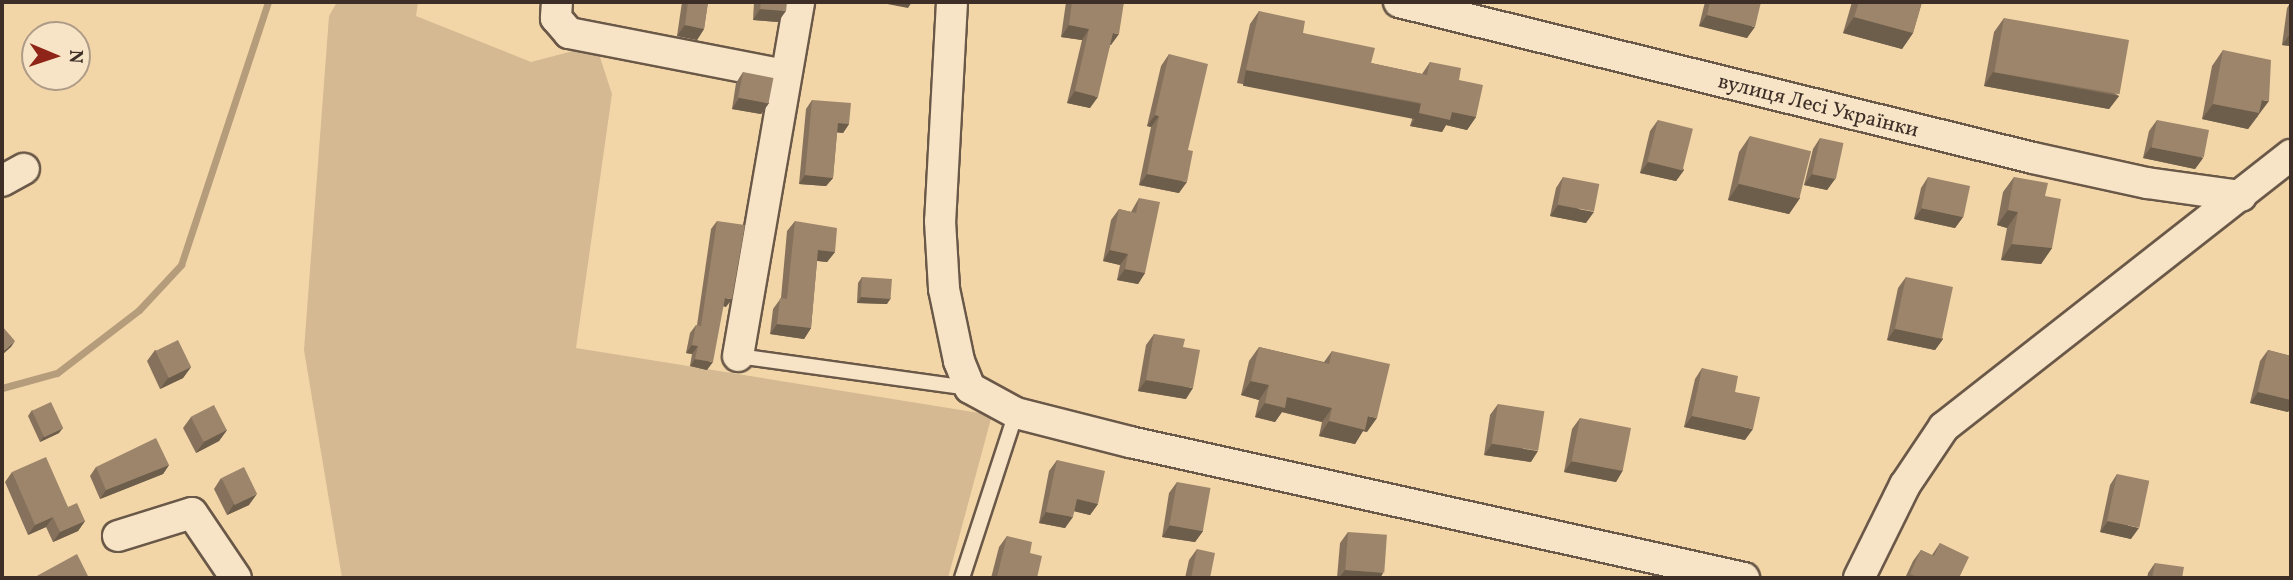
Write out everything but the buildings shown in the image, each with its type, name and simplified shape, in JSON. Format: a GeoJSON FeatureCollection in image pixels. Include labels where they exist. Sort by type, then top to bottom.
{"type":"FeatureCollection","features":[{"type":"Feature","properties":{"kind":"street"},"geometry":{"type":"LineString","coordinates":[[556,2],[556,18],[569,33],[786,75]]}},
{"type":"Feature","properties":{"kind":"street"},"geometry":{"type":"LineString","coordinates":[[738,356],[799,2]]}},
{"type":"Feature","properties":{"kind":"street"},"geometry":{"type":"LineString","coordinates":[[952,2],[940,221],[944,289],[959,361],[970,388],[1016,413],[1744,578]]}},
{"type":"Feature","properties":{"kind":"street","name":"вулиця Лесі Українки"},"geometry":{"type":"LineString","coordinates":[[1399,2],[2033,158],[2147,184],[2241,196]]}},
{"type":"Feature","properties":{"kind":"street"},"geometry":{"type":"LineString","coordinates":[[1859,578],[1905,485],[1944,427],[2291,155]]}},
{"type":"Feature","properties":{"kind":"street"},"geometry":{"type":"LineString","coordinates":[[118,536],[192,513],[236,578]]}},
{"type":"Feature","properties":{"kind":"lane"},"geometry":{"type":"LineString","coordinates":[[738,356],[970,388]]}},
{"type":"Feature","properties":{"kind":"lane"},"geometry":{"type":"LineString","coordinates":[[962,578],[1016,413]]}},
{"type":"Feature","properties":{"kind":"shaded area"},"geometry":{"type":"Polygon","coordinates":[[[337,2],[418,2],[416,16],[531,62],[596,45],[612,94],[576,348],[992,415],[948,578],[342,578],[304,350],[329,16],[337,2]]]}},
{"type":"Feature","properties":{"kind":"waterway"},"geometry":{"type":"LineString","coordinates":[[2,388],[57,373],[139,310],[181,265],[268,2]]}}]}
